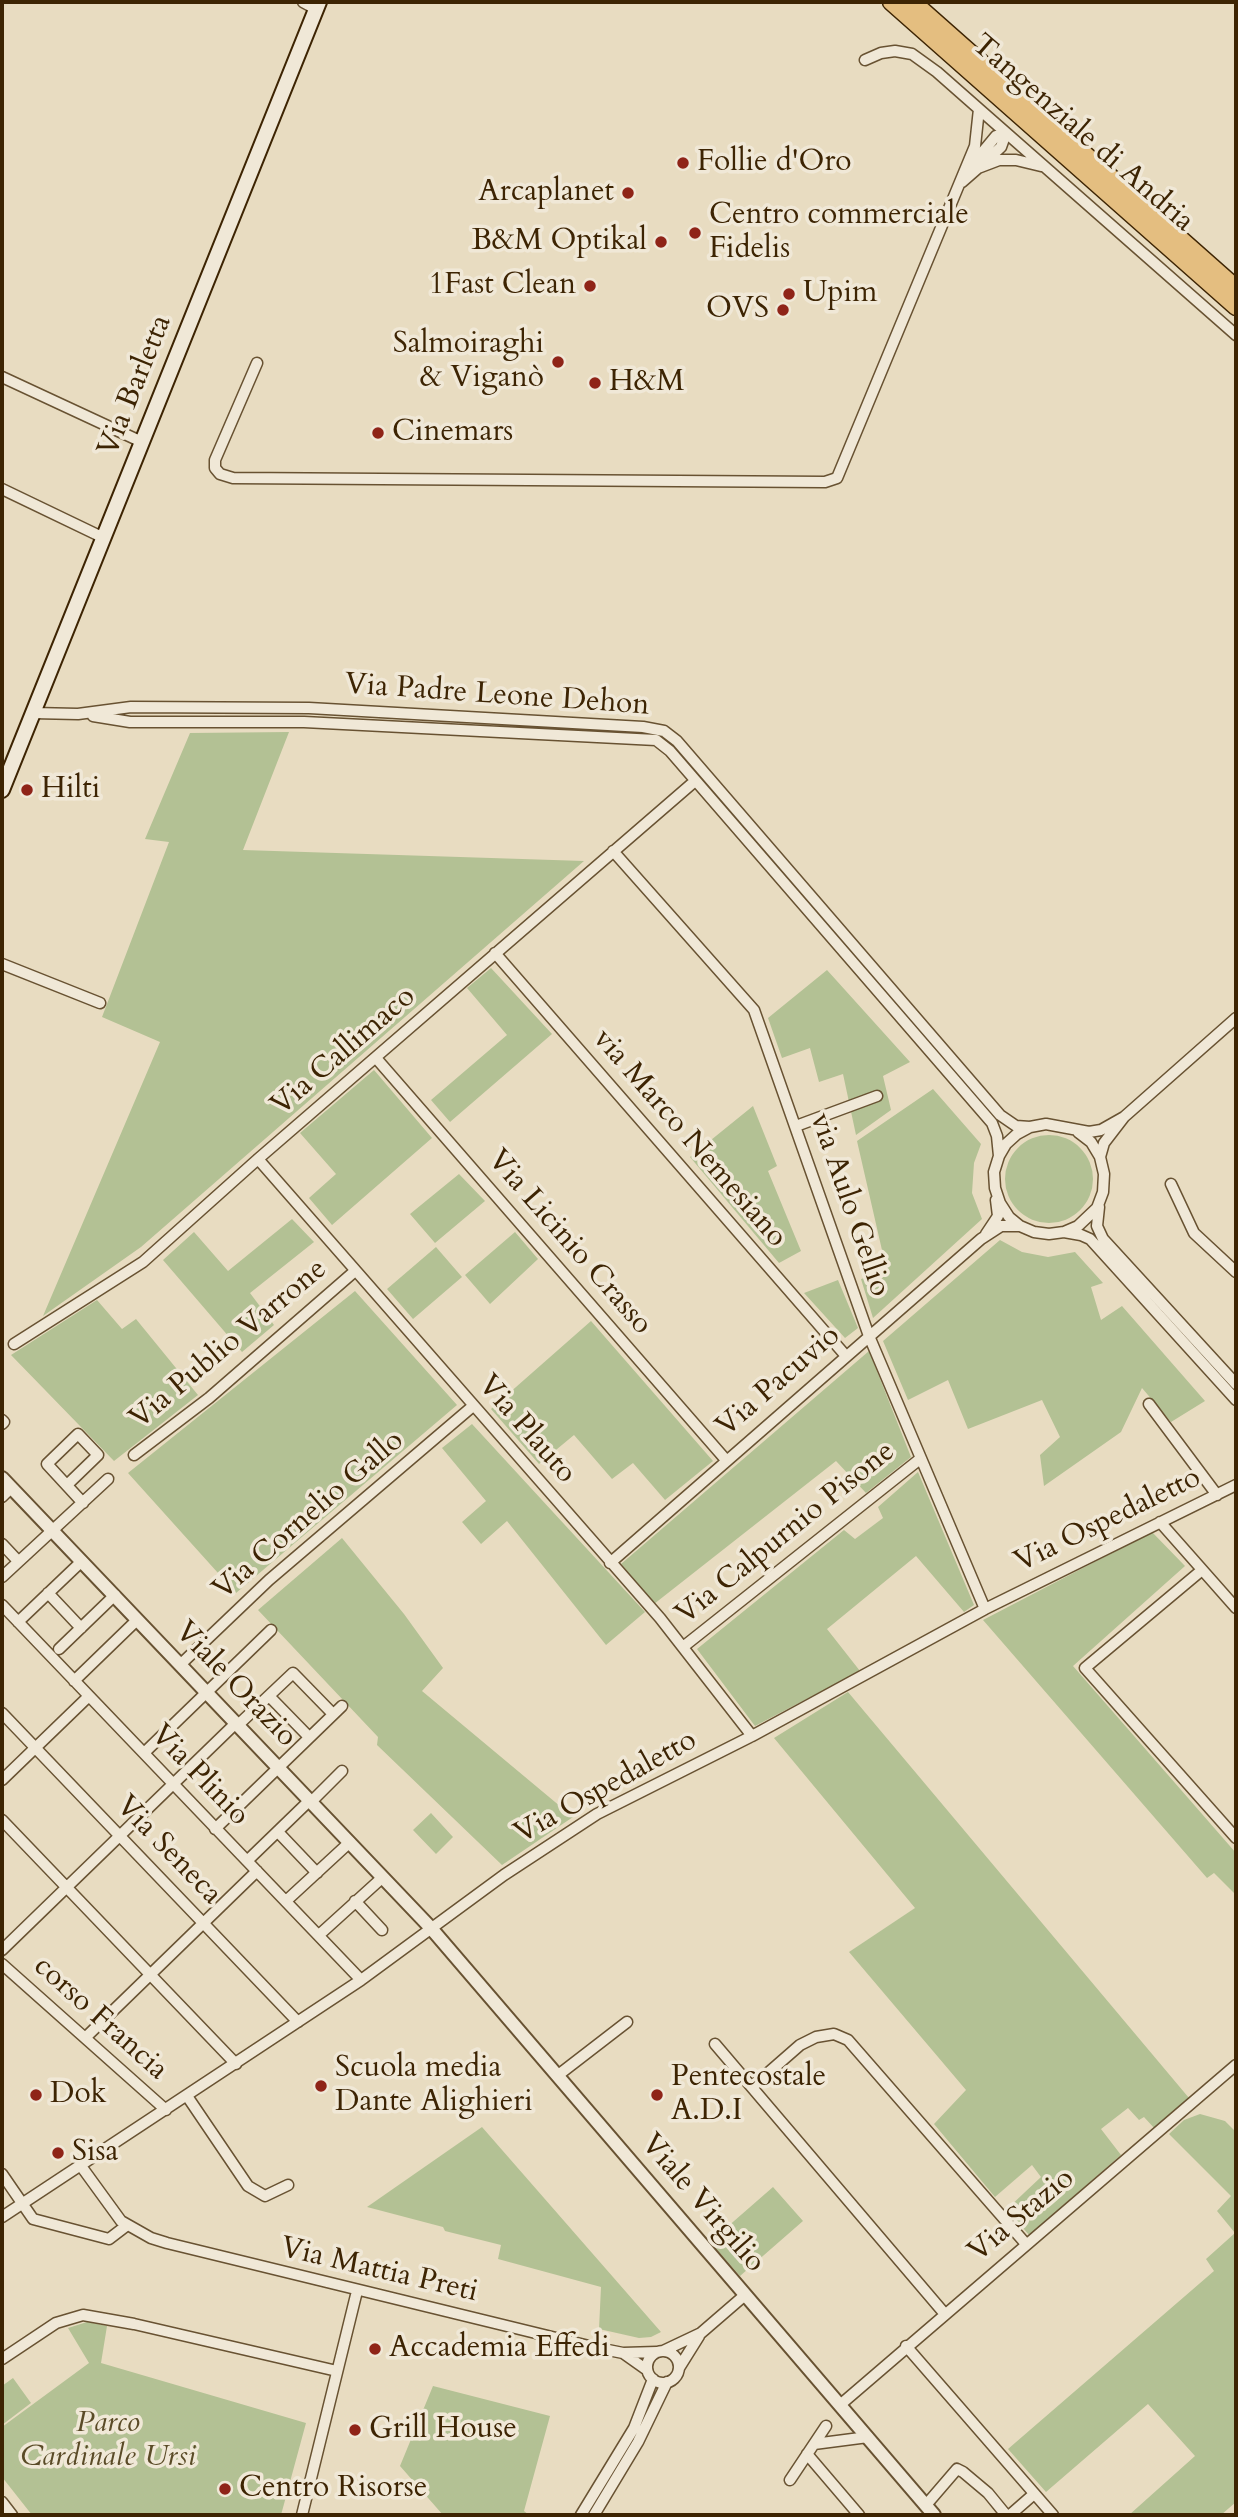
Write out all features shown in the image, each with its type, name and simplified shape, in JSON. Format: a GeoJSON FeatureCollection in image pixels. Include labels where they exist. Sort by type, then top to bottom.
{"type":"FeatureCollection","features":[{"type":"Feature","properties":{"kind":"main road","name":"Tangenziale di Andria"},"geometry":{"type":"LineString","coordinates":[[891,2],[1236,307]]}},
{"type":"Feature","properties":{"kind":"main road","name":"Tangenziale di Andria"},"geometry":{"type":"LineString","coordinates":[[913,2],[1236,288]]}},
{"type":"Feature","properties":{"kind":"main road","name":"Via Barletta"},"geometry":{"type":"LineString","coordinates":[[2,790],[142,442],[313,4]]}},
{"type":"Feature","properties":{"kind":"street"},"geometry":{"type":"LineString","coordinates":[[865,60],[881,53],[895,51],[912,54],[937,72],[1236,335]]}},
{"type":"Feature","properties":{"kind":"street"},"geometry":{"type":"LineString","coordinates":[[257,363],[215,460],[215,468],[219,474],[233,478],[825,482],[837,478],[975,146],[979,109]]}},
{"type":"Feature","properties":{"kind":"street"},"geometry":{"type":"LineString","coordinates":[[959,184],[1001,147],[1006,133]]}},
{"type":"Feature","properties":{"kind":"street"},"geometry":{"type":"LineString","coordinates":[[959,184],[996,136],[1006,133]]}},
{"type":"Feature","properties":{"kind":"street"},"geometry":{"type":"LineString","coordinates":[[978,168],[999,160],[1016,160],[1044,167]]}},
{"type":"Feature","properties":{"kind":"street"},"geometry":{"type":"LineString","coordinates":[[2,377],[142,442]]}},
{"type":"Feature","properties":{"kind":"street"},"geometry":{"type":"LineString","coordinates":[[2,489],[104,538]]}},
{"type":"Feature","properties":{"kind":"street","name":"Via Padre Leone Dehon"},"geometry":{"type":"LineString","coordinates":[[78,714],[131,708],[309,708],[643,727],[664,731],[677,741],[1000,1115],[1016,1126],[1030,1127]]}},
{"type":"Feature","properties":{"kind":"street","name":"Via Padre Leone Dehon"},"geometry":{"type":"LineString","coordinates":[[33,713],[78,714],[130,722],[304,722],[647,738],[663,744],[992,1123],[997,1136],[999,1156]]}},
{"type":"Feature","properties":{"kind":"street","name":"Via Callimaco"},"geometry":{"type":"LineString","coordinates":[[14,1344],[143,1262],[258,1159],[695,781]]}},
{"type":"Feature","properties":{"kind":"street","name":"via Aulo Gellio"},"geometry":{"type":"LineString","coordinates":[[613,851],[754,1010],[869,1336],[985,1609]]}},
{"type":"Feature","properties":{"kind":"street","name":"via Marco Nemesiano"},"geometry":{"type":"LineString","coordinates":[[495,953],[846,1356]]}},
{"type":"Feature","properties":{"kind":"street"},"geometry":{"type":"LineString","coordinates":[[2,964],[100,1003]]}},
{"type":"Feature","properties":{"kind":"street"},"geometry":{"type":"LineString","coordinates":[[1100,1157],[1104,1143],[1124,1117],[1236,1018]]}},
{"type":"Feature","properties":{"kind":"street","name":"Via Licinio Crasso"},"geometry":{"type":"LineString","coordinates":[[376,1058],[726,1460]]}},
{"type":"Feature","properties":{"kind":"street"},"geometry":{"type":"LineString","coordinates":[[796,1126],[877,1096]]}},
{"type":"Feature","properties":{"kind":"street"},"geometry":{"type":"LineString","coordinates":[[1078,1132],[1101,1130],[1124,1117]]}},
{"type":"Feature","properties":{"kind":"street"},"geometry":{"type":"LineString","coordinates":[[1236,1384],[1103,1239],[1097,1226],[1097,1215],[1104,1174],[1100,1157],[1091,1142],[1063,1125],[1046,1124],[1030,1127],[1006,1144],[994,1172],[995,1188],[1009,1217],[1034,1232],[1064,1232],[1090,1239],[1236,1400]]}},
{"type":"Feature","properties":{"kind":"street","name":"Via Plauto"},"geometry":{"type":"LineString","coordinates":[[258,1159],[683,1647],[752,1736]]}},
{"type":"Feature","properties":{"kind":"street"},"geometry":{"type":"LineString","coordinates":[[1171,1184],[1194,1233],[1236,1272]]}},
{"type":"Feature","properties":{"kind":"street","name":"Via Pacuvio"},"geometry":{"type":"LineString","coordinates":[[981,1239],[998,1216],[995,1188]]}},
{"type":"Feature","properties":{"kind":"street"},"geometry":{"type":"LineString","coordinates":[[1064,1232],[1088,1218],[1097,1208],[1103,1192]]}},
{"type":"Feature","properties":{"kind":"street","name":"Via Pacuvio"},"geometry":{"type":"LineString","coordinates":[[610,1563],[981,1239],[1001,1226],[1020,1226]]}},
{"type":"Feature","properties":{"kind":"street","name":"Via Publio Varrone"},"geometry":{"type":"LineString","coordinates":[[134,1455],[209,1398],[355,1271]]}},
{"type":"Feature","properties":{"kind":"street"},"geometry":{"type":"LineString","coordinates":[[1149,1404],[1217,1495]]}},
{"type":"Feature","properties":{"kind":"street","name":"Via Cornelio Gallo"},"geometry":{"type":"LineString","coordinates":[[181,1664],[269,1580],[472,1406]]}},
{"type":"Feature","properties":{"kind":"street"},"geometry":{"type":"LineString","coordinates":[[67,1485],[98,1455],[78,1434],[47,1464],[83,1503]]}},
{"type":"Feature","properties":{"kind":"street","name":"Via Calpurnio Pisone"},"geometry":{"type":"LineString","coordinates":[[683,1647],[920,1459]]}},
{"type":"Feature","properties":{"kind":"street","name":"Viale Orazio"},"geometry":{"type":"LineString","coordinates":[[2,1478],[6,1493],[53,1531],[430,1927]]}},
{"type":"Feature","properties":{"kind":"street"},"geometry":{"type":"LineString","coordinates":[[2,1577],[108,1479]]}},
{"type":"Feature","properties":{"kind":"street","name":"Via Ospedaletto"},"geometry":{"type":"LineString","coordinates":[[2,2217],[361,1980],[430,1927],[597,1814],[752,1736],[985,1609],[1236,1485]]}},
{"type":"Feature","properties":{"kind":"street"},"geometry":{"type":"LineString","coordinates":[[1160,1522],[1236,1608]]}},
{"type":"Feature","properties":{"kind":"street"},"geometry":{"type":"LineString","coordinates":[[2,1544],[18,1561]]}},
{"type":"Feature","properties":{"kind":"street"},"geometry":{"type":"LineString","coordinates":[[18,1622],[82,1561]]}},
{"type":"Feature","properties":{"kind":"street"},"geometry":{"type":"LineString","coordinates":[[1202,1570],[1085,1668],[1236,1838]]}},
{"type":"Feature","properties":{"kind":"street"},"geometry":{"type":"LineString","coordinates":[[48,1593],[81,1628]]}},
{"type":"Feature","properties":{"kind":"street"},"geometry":{"type":"LineString","coordinates":[[59,1649],[115,1595]]}},
{"type":"Feature","properties":{"kind":"street","name":"Via Plinio"},"geometry":{"type":"LineString","coordinates":[[2,1605],[361,1980]]}},
{"type":"Feature","properties":{"kind":"street"},"geometry":{"type":"LineString","coordinates":[[74,1681],[137,1619]]}},
{"type":"Feature","properties":{"kind":"street"},"geometry":{"type":"LineString","coordinates":[[144,1753],[271,1630]]}},
{"type":"Feature","properties":{"kind":"street"},"geometry":{"type":"LineString","coordinates":[[2,1950],[173,1783],[293,1673],[333,1714]]}},
{"type":"Feature","properties":{"kind":"street"},"geometry":{"type":"LineString","coordinates":[[2,1780],[89,1696]]}},
{"type":"Feature","properties":{"kind":"street"},"geometry":{"type":"LineString","coordinates":[[269,1696],[309,1737]]}},
{"type":"Feature","properties":{"kind":"street"},"geometry":{"type":"LineString","coordinates":[[215,1829],[342,1706]]}},
{"type":"Feature","properties":{"kind":"street","name":"Via Seneca"},"geometry":{"type":"LineString","coordinates":[[2,1713],[298,2022]]}},
{"type":"Feature","properties":{"kind":"street"},"geometry":{"type":"LineString","coordinates":[[247,1861],[342,1771]]}},
{"type":"Feature","properties":{"kind":"street"},"geometry":{"type":"LineString","coordinates":[[2,1820],[236,2064]]}},
{"type":"Feature","properties":{"kind":"street"},"geometry":{"type":"LineString","coordinates":[[278,1832],[317,1873]]}},
{"type":"Feature","properties":{"kind":"street"},"geometry":{"type":"LineString","coordinates":[[286,1902],[350,1842]]}},
{"type":"Feature","properties":{"kind":"street"},"geometry":{"type":"LineString","coordinates":[[85,2038],[257,1871]]}},
{"type":"Feature","properties":{"kind":"street"},"geometry":{"type":"LineString","coordinates":[[319,1936],[383,1877]]}},
{"type":"Feature","properties":{"kind":"street"},"geometry":{"type":"LineString","coordinates":[[355,1901],[382,1930]]}},
{"type":"Feature","properties":{"kind":"street","name":"Viale Virgilio"},"geometry":{"type":"LineString","coordinates":[[430,1927],[840,2404],[929,2512]]}},
{"type":"Feature","properties":{"kind":"street","name":"corso Francia"},"geometry":{"type":"LineString","coordinates":[[2,1964],[166,2110]]}},
{"type":"Feature","properties":{"kind":"street"},"geometry":{"type":"LineString","coordinates":[[557,2076],[627,2022]]}},
{"type":"Feature","properties":{"kind":"street"},"geometry":{"type":"LineString","coordinates":[[752,2087],[800,2045],[816,2037],[834,2035],[848,2040],[1026,2244]]}},
{"type":"Feature","properties":{"kind":"street"},"geometry":{"type":"LineString","coordinates":[[715,2044],[944,2313]]}},
{"type":"Feature","properties":{"kind":"street","name":"Via Stazio"},"geometry":{"type":"LineString","coordinates":[[840,2404],[1236,2065]]}},
{"type":"Feature","properties":{"kind":"street"},"geometry":{"type":"LineString","coordinates":[[187,2096],[248,2186],[265,2196],[288,2185]]}},
{"type":"Feature","properties":{"kind":"street","name":"Via Mattia Preti"},"geometry":{"type":"LineString","coordinates":[[81,2166],[109,2207],[127,2226],[167,2244],[623,2353],[660,2352]]}},
{"type":"Feature","properties":{"kind":"street"},"geometry":{"type":"LineString","coordinates":[[2,2175],[33,2219],[109,2239],[127,2226]]}},
{"type":"Feature","properties":{"kind":"street"},"geometry":{"type":"LineString","coordinates":[[302,2515],[357,2291]]}},
{"type":"Feature","properties":{"kind":"street"},"geometry":{"type":"LineString","coordinates":[[581,2515],[634,2428],[650,2374],[649,2359],[701,2333],[745,2295]]}},
{"type":"Feature","properties":{"kind":"street"},"geometry":{"type":"LineString","coordinates":[[2,2360],[56,2323],[83,2315],[135,2324],[337,2371]]}},
{"type":"Feature","properties":{"kind":"street"},"geometry":{"type":"LineString","coordinates":[[594,2515],[638,2442],[667,2382],[675,2377],[701,2333]]}},
{"type":"Feature","properties":{"kind":"street"},"geometry":{"type":"LineString","coordinates":[[906,2346],[1053,2515]]}},
{"type":"Feature","properties":{"kind":"street"},"geometry":{"type":"LineString","coordinates":[[660,2352],[673,2355],[679,2368]]}},
{"type":"Feature","properties":{"kind":"street","name":"Via Mattia Preti"},"geometry":{"type":"LineString","coordinates":[[623,2353],[650,2374]]}},
{"type":"Feature","properties":{"kind":"street"},"geometry":{"type":"LineString","coordinates":[[650,2374],[667,2382]]}},
{"type":"Feature","properties":{"kind":"street"},"geometry":{"type":"LineString","coordinates":[[790,2480],[826,2426]]}},
{"type":"Feature","properties":{"kind":"street"},"geometry":{"type":"LineString","coordinates":[[814,2444],[867,2437]]}},
{"type":"Feature","properties":{"kind":"street"},"geometry":{"type":"LineString","coordinates":[[807,2454],[859,2515]]}},
{"type":"Feature","properties":{"kind":"street"},"geometry":{"type":"LineString","coordinates":[[929,2512],[957,2469],[988,2493],[1008,2515],[1034,2494]]}},
{"type":"Feature","properties":{"kind":"street"},"geometry":{"type":"LineString","coordinates":[[2,2502],[12,2515]]}},
{"type":"Feature","properties":{"kind":"green space"},"geometry":{"type":"Polygon","coordinates":[[[289,732],[243,850],[584,861],[141,1247],[43,1316],[160,1042],[102,1017],[169,842],[145,839],[190,733],[289,732]]]}},
{"type":"Feature","properties":{"kind":"green space"},"geometry":{"type":"Polygon","coordinates":[[[491,968],[552,1034],[450,1122],[431,1100],[507,1035],[467,988],[491,968]]]}},
{"type":"Feature","properties":{"kind":"green space"},"geometry":{"type":"Polygon","coordinates":[[[827,970],[910,1062],[883,1076],[891,1110],[856,1135],[843,1074],[819,1082],[810,1048],[782,1058],[768,1018],[827,970]]]}},
{"type":"Feature","properties":{"kind":"green space"},"geometry":{"type":"Polygon","coordinates":[[[374,1070],[432,1138],[332,1225],[309,1198],[336,1174],[300,1133],[374,1070]]]}},
{"type":"Feature","properties":{"kind":"green space"},"geometry":{"type":"Polygon","coordinates":[[[933,1089],[981,1144],[974,1163],[972,1193],[982,1219],[873,1318],[861,1279],[887,1272],[857,1141],[933,1089]]]}},
{"type":"Feature","properties":{"kind":"green space"},"geometry":{"type":"Polygon","coordinates":[[[753,1106],[777,1166],[768,1171],[801,1251],[779,1263],[690,1157],[753,1106]]]}},
{"type":"Feature","properties":{"kind":"green space"},"geometry":{"type":"Polygon","coordinates":[[[1049,1135],[1066,1138],[1080,1148],[1090,1162],[1093,1179],[1090,1196],[1080,1210],[1066,1220],[1049,1223],[1032,1220],[1018,1210],[1008,1196],[1005,1179],[1008,1162],[1018,1148],[1032,1138],[1049,1135]]]}},
{"type":"Feature","properties":{"kind":"green space"},"geometry":{"type":"Polygon","coordinates":[[[459,1174],[485,1201],[435,1243],[410,1214],[459,1174]]]}},
{"type":"Feature","properties":{"kind":"green space"},"geometry":{"type":"Polygon","coordinates":[[[292,1219],[314,1242],[250,1293],[274,1325],[242,1352],[163,1260],[194,1232],[228,1271],[292,1219]]]}},
{"type":"Feature","properties":{"kind":"green space"},"geometry":{"type":"Polygon","coordinates":[[[515,1232],[538,1259],[490,1304],[465,1275],[515,1232]]]}},
{"type":"Feature","properties":{"kind":"green space"},"geometry":{"type":"Polygon","coordinates":[[[1000,1240],[1022,1252],[1048,1257],[1075,1252],[1103,1283],[1091,1287],[1101,1320],[1122,1306],[1205,1401],[1171,1422],[1142,1388],[1121,1432],[1044,1486],[1040,1455],[1060,1437],[1042,1400],[968,1429],[948,1380],[908,1400],[883,1341],[1000,1240]]]}},
{"type":"Feature","properties":{"kind":"green space"},"geometry":{"type":"Polygon","coordinates":[[[436,1247],[462,1277],[413,1319],[387,1289],[436,1247]]]}},
{"type":"Feature","properties":{"kind":"green space"},"geometry":{"type":"Polygon","coordinates":[[[838,1280],[858,1328],[845,1338],[804,1293],[838,1280]]]}},
{"type":"Feature","properties":{"kind":"green space"},"geometry":{"type":"Polygon","coordinates":[[[355,1291],[457,1405],[236,1593],[128,1473],[355,1291]]]}},
{"type":"Feature","properties":{"kind":"green space"},"geometry":{"type":"Polygon","coordinates":[[[97,1300],[122,1329],[136,1319],[198,1395],[114,1461],[11,1355],[97,1300]]]}},
{"type":"Feature","properties":{"kind":"green space"},"geometry":{"type":"Polygon","coordinates":[[[591,1321],[713,1461],[665,1500],[633,1463],[612,1479],[574,1435],[539,1464],[491,1409],[591,1321]]]}},
{"type":"Feature","properties":{"kind":"green space"},"geometry":{"type":"Polygon","coordinates":[[[869,1351],[911,1457],[866,1493],[836,1461],[654,1604],[621,1564],[869,1351]]]}},
{"type":"Feature","properties":{"kind":"green space"},"geometry":{"type":"Polygon","coordinates":[[[472,1424],[645,1612],[606,1645],[507,1521],[481,1544],[462,1522],[486,1501],[442,1448],[472,1424]]]}},
{"type":"Feature","properties":{"kind":"green space"},"geometry":{"type":"Polygon","coordinates":[[[918,1472],[974,1605],[964,1612],[916,1556],[827,1629],[860,1671],[755,1726],[697,1649],[844,1530],[855,1539],[883,1518],[878,1507],[918,1472]]]}},
{"type":"Feature","properties":{"kind":"green space"},"geometry":{"type":"Polygon","coordinates":[[[1152,1532],[1185,1566],[1073,1666],[1236,1853],[1236,1895],[1214,1873],[1207,1878],[983,1620],[1152,1532]]]}},
{"type":"Feature","properties":{"kind":"green space"},"geometry":{"type":"Polygon","coordinates":[[[342,1538],[404,1614],[443,1668],[422,1691],[573,1817],[502,1865],[377,1745],[378,1737],[258,1610],[342,1538]]]}},
{"type":"Feature","properties":{"kind":"green space"},"geometry":{"type":"Polygon","coordinates":[[[848,1692],[1189,2098],[1155,2129],[1144,2117],[1139,2120],[1128,2108],[1101,2129],[1121,2155],[1029,2235],[1007,2209],[1041,2177],[1032,2165],[995,2197],[934,2124],[966,2090],[849,1952],[915,1908],[774,1738],[848,1692]]]}},
{"type":"Feature","properties":{"kind":"green space"},"geometry":{"type":"Polygon","coordinates":[[[431,1813],[453,1837],[436,1854],[413,1830],[431,1813]]]}},
{"type":"Feature","properties":{"kind":"green space"},"geometry":{"type":"Polygon","coordinates":[[[1200,2114],[1225,2121],[1236,2132],[1236,2502],[1221,2515],[1129,2515],[1195,2456],[1148,2404],[1046,2492],[1008,2449],[1214,2271],[1206,2259],[1235,2233],[1217,2211],[1231,2196],[1169,2134],[1184,2120],[1200,2114]]]}},
{"type":"Feature","properties":{"kind":"green space"},"geometry":{"type":"Polygon","coordinates":[[[482,2127],[661,2332],[651,2337],[639,2338],[599,2329],[601,2287],[498,2259],[501,2245],[367,2207],[482,2127]]]}},
{"type":"Feature","properties":{"kind":"green space"},"geometry":{"type":"Polygon","coordinates":[[[773,2187],[803,2221],[740,2276],[710,2242],[773,2187]]]}},
{"type":"Feature","properties":{"kind":"green space","name":"Parco Cardinale Ursi"},"geometry":{"type":"Polygon","coordinates":[[[87,2322],[107,2326],[101,2363],[306,2423],[281,2515],[32,2515],[2,2477],[2,2427],[89,2363],[68,2328],[87,2322]]]}},
{"type":"Feature","properties":{"kind":"green space"},"geometry":{"type":"Polygon","coordinates":[[[13,2378],[31,2403],[2,2425],[2,2386],[13,2378]]]}},
{"type":"Feature","properties":{"kind":"green space"},"geometry":{"type":"Polygon","coordinates":[[[433,2386],[550,2416],[524,2511],[529,2515],[443,2515],[400,2466],[433,2386]]]}},
{"type":"Feature","properties":{"kind":"place","name":"Follie d'Oro"},"geometry":{"type":"Point","coordinates":[683,163]}},
{"type":"Feature","properties":{"kind":"place","name":"Arcaplanet"},"geometry":{"type":"Point","coordinates":[628,193]}},
{"type":"Feature","properties":{"kind":"place","name":"Centro commerciale Fidelis"},"geometry":{"type":"Point","coordinates":[695,233]}},
{"type":"Feature","properties":{"kind":"place","name":"B&M Optikal"},"geometry":{"type":"Point","coordinates":[661,242]}},
{"type":"Feature","properties":{"kind":"place","name":"1Fast Clean"},"geometry":{"type":"Point","coordinates":[590,286]}},
{"type":"Feature","properties":{"kind":"place","name":"Upim"},"geometry":{"type":"Point","coordinates":[789,294]}},
{"type":"Feature","properties":{"kind":"place","name":"OVS"},"geometry":{"type":"Point","coordinates":[783,310]}},
{"type":"Feature","properties":{"kind":"place","name":"Salmoiraghi & Viganò"},"geometry":{"type":"Point","coordinates":[558,362]}},
{"type":"Feature","properties":{"kind":"place","name":"H&M"},"geometry":{"type":"Point","coordinates":[595,383]}},
{"type":"Feature","properties":{"kind":"place","name":"Cinemars"},"geometry":{"type":"Point","coordinates":[378,433]}},
{"type":"Feature","properties":{"kind":"place","name":"Hilti"},"geometry":{"type":"Point","coordinates":[27,790]}},
{"type":"Feature","properties":{"kind":"place","name":"Scuola media Dante Alighieri"},"geometry":{"type":"Point","coordinates":[321,2086]}},
{"type":"Feature","properties":{"kind":"place","name":"Dok"},"geometry":{"type":"Point","coordinates":[36,2095]}},
{"type":"Feature","properties":{"kind":"place","name":"Pentecostale A.D.I"},"geometry":{"type":"Point","coordinates":[657,2095]}},
{"type":"Feature","properties":{"kind":"place","name":"Sisa"},"geometry":{"type":"Point","coordinates":[58,2153]}},
{"type":"Feature","properties":{"kind":"place","name":"Accademia Effedi"},"geometry":{"type":"Point","coordinates":[375,2349]}},
{"type":"Feature","properties":{"kind":"place","name":"Grill House"},"geometry":{"type":"Point","coordinates":[355,2430]}},
{"type":"Feature","properties":{"kind":"place","name":"Centro Risorse"},"geometry":{"type":"Point","coordinates":[225,2489]}}]}
